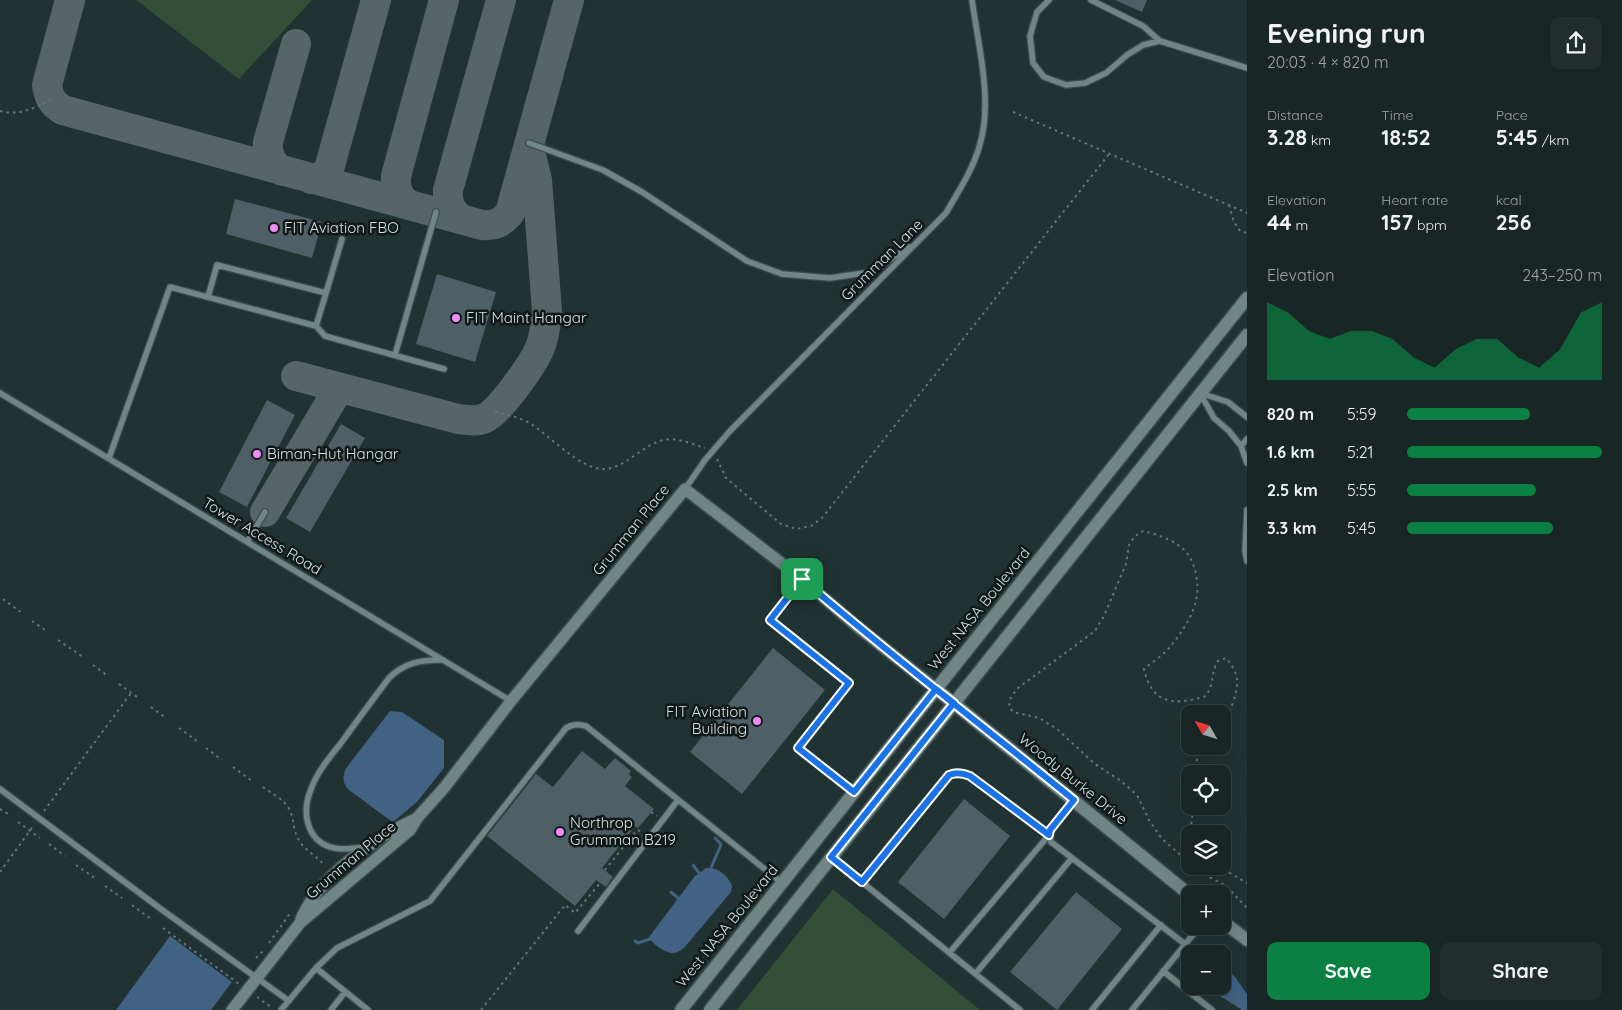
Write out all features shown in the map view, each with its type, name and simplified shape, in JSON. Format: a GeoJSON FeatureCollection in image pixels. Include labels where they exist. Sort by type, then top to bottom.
{"type":"FeatureCollection","features":[{"type":"Feature","properties":{"kind":"main road","name":"West NASA Boulevard"},"geometry":{"type":"LineString","coordinates":[[681,1010],[1247,298]]}},
{"type":"Feature","properties":{"kind":"main road"},"geometry":{"type":"LineString","coordinates":[[710,1010],[1247,335]]}},
{"type":"Feature","properties":{"kind":"main road"},"geometry":{"type":"LineString","coordinates":[[1183,378],[1200,393]]}},
{"type":"Feature","properties":{"kind":"main road","name":"Woody Burke Drive"},"geometry":{"type":"LineString","coordinates":[[936,689],[1181,888]]}},
{"type":"Feature","properties":{"kind":"main road"},"geometry":{"type":"LineString","coordinates":[[1231,928],[1247,940]]}},
{"type":"Feature","properties":{"kind":"street","name":"Grumman Place"},"geometry":{"type":"LineString","coordinates":[[300,923],[410,830],[418,817],[444,788],[511,701],[685,489],[802,579],[859,628],[936,689]]}},
{"type":"Feature","properties":{"kind":"street","name":"Grumman Place"},"geometry":{"type":"LineString","coordinates":[[232,1010],[300,923],[314,896],[322,886],[366,847],[418,817]]}},
{"type":"Feature","properties":{"kind":"lane","name":"Grumman Lane"},"geometry":{"type":"LineString","coordinates":[[685,489],[712,451],[730,431],[946,213],[962,187],[980,144],[985,107],[984,82],[972,0]]}},
{"type":"Feature","properties":{"kind":"lane"},"geometry":{"type":"LineString","coordinates":[[1049,0],[1037,12],[1030,36],[1033,63],[1044,77],[1066,85],[1085,83],[1106,73],[1127,55],[1143,45],[1160,41]]}},
{"type":"Feature","properties":{"kind":"lane"},"geometry":{"type":"LineString","coordinates":[[1092,0],[1143,26],[1160,41],[1247,68]]}},
{"type":"Feature","properties":{"kind":"lane"},"geometry":{"type":"LineString","coordinates":[[529,143],[603,170],[642,192],[747,261],[782,274],[830,278],[871,272],[919,241]]}},
{"type":"Feature","properties":{"kind":"lane"},"geometry":{"type":"LineString","coordinates":[[394,355],[436,212]]}},
{"type":"Feature","properties":{"kind":"lane"},"geometry":{"type":"LineString","coordinates":[[316,326],[342,239]]}},
{"type":"Feature","properties":{"kind":"lane"},"geometry":{"type":"LineString","coordinates":[[208,297],[217,265],[326,293]]}},
{"type":"Feature","properties":{"kind":"lane"},"geometry":{"type":"LineString","coordinates":[[109,458],[170,287],[316,326],[325,336],[444,369]]}},
{"type":"Feature","properties":{"kind":"lane","name":"Tower Access Road"},"geometry":{"type":"LineString","coordinates":[[0,393],[511,701]]}},
{"type":"Feature","properties":{"kind":"lane"},"geometry":{"type":"LineString","coordinates":[[1200,393],[1228,402],[1247,417]]}},
{"type":"Feature","properties":{"kind":"lane"},"geometry":{"type":"LineString","coordinates":[[1200,393],[1214,418],[1229,431],[1241,446],[1247,463]]}},
{"type":"Feature","properties":{"kind":"lane"},"geometry":{"type":"LineString","coordinates":[[1241,446],[1247,439]]}},
{"type":"Feature","properties":{"kind":"lane"},"geometry":{"type":"LineString","coordinates":[[1247,510],[1245,550],[1247,561]]}},
{"type":"Feature","properties":{"kind":"lane"},"geometry":{"type":"LineString","coordinates":[[247,542],[266,512]]}},
{"type":"Feature","properties":{"kind":"lane"},"geometry":{"type":"LineString","coordinates":[[802,579],[770,620],[849,683],[798,748],[854,792]]}},
{"type":"Feature","properties":{"kind":"lane"},"geometry":{"type":"LineString","coordinates":[[366,847],[337,849],[328,847],[314,836],[307,821],[306,810],[310,791],[319,772],[395,671],[402,666],[422,660],[442,660]]}},
{"type":"Feature","properties":{"kind":"lane"},"geometry":{"type":"LineString","coordinates":[[281,1010],[331,952],[343,944],[430,901],[566,728],[571,725],[586,726],[782,883]]}},
{"type":"Feature","properties":{"kind":"lane"},"geometry":{"type":"LineString","coordinates":[[862,882],[949,775],[960,773],[970,776],[1049,835],[1051,842],[1186,944]]}},
{"type":"Feature","properties":{"kind":"lane"},"geometry":{"type":"LineString","coordinates":[[0,790],[289,1001]]}},
{"type":"Feature","properties":{"kind":"lane"},"geometry":{"type":"LineString","coordinates":[[578,931],[678,800]]}},
{"type":"Feature","properties":{"kind":"lane"},"geometry":{"type":"LineString","coordinates":[[950,952],[1049,835],[1050,830],[1074,800]]}},
{"type":"Feature","properties":{"kind":"lane"},"geometry":{"type":"LineString","coordinates":[[831,857],[1020,1010]]}},
{"type":"Feature","properties":{"kind":"lane"},"geometry":{"type":"LineString","coordinates":[[976,973],[1072,858]]}},
{"type":"Feature","properties":{"kind":"lane"},"geometry":{"type":"LineString","coordinates":[[1092,1010],[1161,925]]}},
{"type":"Feature","properties":{"kind":"lane"},"geometry":{"type":"LineString","coordinates":[[1132,1010],[1193,935]]}},
{"type":"Feature","properties":{"kind":"lane"},"geometry":{"type":"LineString","coordinates":[[316,968],[368,1010]]}},
{"type":"Feature","properties":{"kind":"lane"},"geometry":{"type":"LineString","coordinates":[[1164,971],[1212,1010]]}},
{"type":"Feature","properties":{"kind":"lane"},"geometry":{"type":"LineString","coordinates":[[331,1010],[345,992]]}},
{"type":"Feature","properties":{"kind":"path"},"geometry":{"type":"LineString","coordinates":[[0,111],[11,114],[27,111],[51,100]]}},
{"type":"Feature","properties":{"kind":"path"},"geometry":{"type":"LineString","coordinates":[[1013,112],[1247,213]]}},
{"type":"Feature","properties":{"kind":"path"},"geometry":{"type":"LineString","coordinates":[[495,412],[517,417],[530,424],[590,467],[604,469],[618,466],[653,443],[665,439],[682,441],[712,451],[726,478],[781,524],[796,529],[811,526],[822,518],[1109,154]]}},
{"type":"Feature","properties":{"kind":"path"},"geometry":{"type":"LineString","coordinates":[[1229,205],[1234,222],[1240,231],[1247,233]]}},
{"type":"Feature","properties":{"kind":"path"},"geometry":{"type":"LineString","coordinates":[[1181,855],[1162,839],[1149,820],[1137,795],[1095,764],[1057,729],[1039,718],[1013,712],[1009,706],[1011,698],[1018,688],[1095,631],[1104,616],[1126,564],[1128,545],[1134,537],[1143,531],[1155,533],[1176,544],[1187,553],[1194,568],[1198,590],[1195,606],[1186,624],[1169,648],[1144,669],[1147,682],[1158,696],[1176,703],[1206,696],[1212,687],[1213,669],[1218,661],[1226,658],[1232,665],[1238,681],[1231,706]]}},
{"type":"Feature","properties":{"kind":"path"},"geometry":{"type":"LineString","coordinates":[[3,599],[22,613]]}},
{"type":"Feature","properties":{"kind":"path"},"geometry":{"type":"LineString","coordinates":[[32,621],[48,632]]}},
{"type":"Feature","properties":{"kind":"path"},"geometry":{"type":"LineString","coordinates":[[58,640],[83,657]]}},
{"type":"Feature","properties":{"kind":"path"},"geometry":{"type":"LineString","coordinates":[[93,665],[108,676]]}},
{"type":"Feature","properties":{"kind":"path"},"geometry":{"type":"LineString","coordinates":[[119,684],[140,699]]}},
{"type":"Feature","properties":{"kind":"path"},"geometry":{"type":"LineString","coordinates":[[43,813],[131,693]]}},
{"type":"Feature","properties":{"kind":"path"},"geometry":{"type":"LineString","coordinates":[[151,707],[166,718]]}},
{"type":"Feature","properties":{"kind":"path"},"geometry":{"type":"LineString","coordinates":[[179,728],[197,741]]}},
{"type":"Feature","properties":{"kind":"path"},"geometry":{"type":"LineString","coordinates":[[206,748],[222,760]]}},
{"type":"Feature","properties":{"kind":"path"},"geometry":{"type":"LineString","coordinates":[[233,767],[252,780]]}},
{"type":"Feature","properties":{"kind":"path"},"geometry":{"type":"LineString","coordinates":[[263,786],[287,806],[291,813],[293,828],[302,845],[334,875]]}},
{"type":"Feature","properties":{"kind":"path"},"geometry":{"type":"LineString","coordinates":[[0,809],[8,814]]}},
{"type":"Feature","properties":{"kind":"path"},"geometry":{"type":"LineString","coordinates":[[651,812],[657,816],[653,821]]}},
{"type":"Feature","properties":{"kind":"path"},"geometry":{"type":"LineString","coordinates":[[18,822],[40,838]]}},
{"type":"Feature","properties":{"kind":"path"},"geometry":{"type":"LineString","coordinates":[[0,872],[35,824]]}},
{"type":"Feature","properties":{"kind":"path"},"geometry":{"type":"LineString","coordinates":[[605,870],[637,830],[645,832]]}},
{"type":"Feature","properties":{"kind":"path"},"geometry":{"type":"LineString","coordinates":[[49,844],[65,856]]}},
{"type":"Feature","properties":{"kind":"path"},"geometry":{"type":"LineString","coordinates":[[76,865],[96,879]]}},
{"type":"Feature","properties":{"kind":"path"},"geometry":{"type":"LineString","coordinates":[[1231,874],[1247,883]]}},
{"type":"Feature","properties":{"kind":"path"},"geometry":{"type":"LineString","coordinates":[[1205,875],[1224,885],[1247,908]]}},
{"type":"Feature","properties":{"kind":"path"},"geometry":{"type":"LineString","coordinates":[[481,1010],[565,905],[575,913],[600,883]]}},
{"type":"Feature","properties":{"kind":"path"},"geometry":{"type":"LineString","coordinates":[[105,886],[122,898]]}},
{"type":"Feature","properties":{"kind":"path"},"geometry":{"type":"LineString","coordinates":[[132,905],[151,919]]}},
{"type":"Feature","properties":{"kind":"path"},"geometry":{"type":"LineString","coordinates":[[163,928],[239,984],[234,990]]}},
{"type":"Feature","properties":{"kind":"path"},"geometry":{"type":"LineString","coordinates":[[253,994],[272,1008]]}},
{"type":"Feature","properties":{"kind":"green space"},"geometry":{"type":"Polygon","coordinates":[[[136,0],[312,0],[239,79],[136,0]]]}},
{"type":"Feature","properties":{"kind":"green space"},"geometry":{"type":"Polygon","coordinates":[[[833,889],[980,1010],[737,1010],[833,889]]]}},
{"type":"Feature","properties":{"kind":"water"},"geometry":{"type":"Polygon","coordinates":[[[390,711],[402,712],[444,740],[444,768],[417,802],[394,821],[391,821],[349,790],[345,785],[344,779],[347,767],[390,711]]]}},
{"type":"Feature","properties":{"kind":"water"},"geometry":{"type":"Polygon","coordinates":[[[706,868],[718,870],[725,875],[732,886],[731,892],[684,948],[673,953],[662,950],[649,937],[695,876],[706,868]]]}},
{"type":"Feature","properties":{"kind":"water"},"geometry":{"type":"Polygon","coordinates":[[[170,936],[232,982],[211,1010],[116,1010],[170,936]]]}},
{"type":"Feature","properties":{"kind":"water"},"geometry":{"type":"Polygon","coordinates":[[[1231,973],[1247,994],[1247,1010],[1242,1010],[1218,995],[1231,995],[1231,973]]]}},
{"type":"Feature","properties":{"kind":"building"},"geometry":{"type":"Polygon","coordinates":[[[1115,0],[1147,0],[1142,12],[1115,0]]]}},
{"type":"Feature","properties":{"kind":"building","name":"FIT Aviation FBO"},"geometry":{"type":"Polygon","coordinates":[[[235,199],[322,222],[312,258],[226,234],[235,199]]]}},
{"type":"Feature","properties":{"kind":"building","name":"FIT Maint Hangar"},"geometry":{"type":"Polygon","coordinates":[[[437,274],[496,292],[475,362],[416,344],[437,274]]]}},
{"type":"Feature","properties":{"kind":"building","name":"Biman-Hut Hangar"},"geometry":{"type":"Polygon","coordinates":[[[267,400],[295,415],[247,507],[219,492],[267,400]]]}},
{"type":"Feature","properties":{"kind":"building","name":"Biman-Hut Hangar"},"geometry":{"type":"Polygon","coordinates":[[[341,424],[365,438],[310,532],[286,518],[341,424]]]}},
{"type":"Feature","properties":{"kind":"building","name":"FIT Aviation Building"},"geometry":{"type":"Polygon","coordinates":[[[773,648],[825,690],[742,794],[690,752],[773,648]]]}},
{"type":"Feature","properties":{"kind":"building","name":"Northrop Grumman B219"},"geometry":{"type":"Polygon","coordinates":[[[582,751],[605,769],[615,758],[631,771],[629,775],[632,777],[625,786],[654,809],[638,828],[635,826],[602,868],[613,877],[606,887],[596,880],[575,906],[487,836],[536,774],[553,787],[582,751]]]}},
{"type":"Feature","properties":{"kind":"building"},"geometry":{"type":"Polygon","coordinates":[[[964,799],[1010,836],[944,919],[898,882],[964,799]]]}},
{"type":"Feature","properties":{"kind":"building"},"geometry":{"type":"Polygon","coordinates":[[[1076,892],[1122,929],[1057,1010],[1010,972],[1076,892]]]}},
{"type":"Feature","properties":{"kind":"waterway"},"geometry":{"type":"LineString","coordinates":[[711,868],[721,844],[715,838]]}},
{"type":"Feature","properties":{"kind":"waterway"},"geometry":{"type":"LineString","coordinates":[[693,865],[699,873]]}},
{"type":"Feature","properties":{"kind":"waterway"},"geometry":{"type":"LineString","coordinates":[[671,892],[678,898]]}},
{"type":"Feature","properties":{"kind":"waterway"},"geometry":{"type":"LineString","coordinates":[[635,941],[638,943],[650,939]]}},
{"type":"Feature","properties":{"kind":"taxiway"},"geometry":{"type":"LineString","coordinates":[[70,0],[47,85],[52,100],[63,110],[482,225],[498,223],[510,213],[569,0]]}},
{"type":"Feature","properties":{"kind":"taxiway"},"geometry":{"type":"LineString","coordinates":[[311,179],[320,178],[329,169],[376,0]]}},
{"type":"Feature","properties":{"kind":"taxiway"},"geometry":{"type":"LineString","coordinates":[[409,205],[398,193],[396,176],[444,0]]}},
{"type":"Feature","properties":{"kind":"taxiway"},"geometry":{"type":"LineString","coordinates":[[461,219],[450,207],[448,190],[501,0]]}},
{"type":"Feature","properties":{"kind":"taxiway"},"geometry":{"type":"LineString","coordinates":[[282,171],[271,159],[268,151],[268,142],[296,44]]}},
{"type":"Feature","properties":{"kind":"taxiway"},"geometry":{"type":"LineString","coordinates":[[296,376],[458,419],[479,420],[492,414],[517,385],[538,352],[546,324],[547,311],[537,180],[529,148]]}},
{"type":"Feature","properties":{"kind":"taxiway"},"geometry":{"type":"LineString","coordinates":[[265,512],[339,388]]}},
{"type":"Feature","properties":{"kind":"place","name":"FIT Aviation FBO"},"geometry":{"type":"Point","coordinates":[274,228]}},
{"type":"Feature","properties":{"kind":"place","name":"FIT Maint Hangar"},"geometry":{"type":"Point","coordinates":[456,318]}},
{"type":"Feature","properties":{"kind":"place","name":"Biman-Hut Hangar"},"geometry":{"type":"Point","coordinates":[257,454]}},
{"type":"Feature","properties":{"kind":"place","name":"FIT Aviation Building"},"geometry":{"type":"Point","coordinates":[757,721]}},
{"type":"Feature","properties":{"kind":"place","name":"Northrop Grumman B219"},"geometry":{"type":"Point","coordinates":[560,832]}},
{"type":"Feature","properties":{"kind":"route"},"geometry":{"type":"LineString","coordinates":[[802,579],[770,620],[849,683],[798,748],[854,792],[936,689],[954,703],[831,857],[862,882],[949,775],[953,773],[970,776],[1049,835],[1050,830],[1074,800],[954,703],[859,628],[802,579]]}}]}
